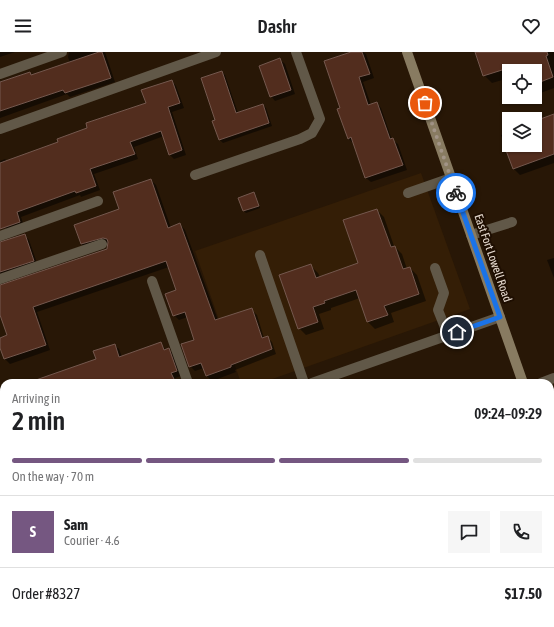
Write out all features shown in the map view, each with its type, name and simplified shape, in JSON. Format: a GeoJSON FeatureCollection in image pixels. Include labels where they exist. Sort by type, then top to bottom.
{"type":"FeatureCollection","features":[{"type":"Feature","properties":{"kind":"main road","name":"East Fort Lowell Road"},"geometry":{"type":"LineString","coordinates":[[407,52],[522,379]]}},
{"type":"Feature","properties":{"kind":"street"},"geometry":{"type":"LineString","coordinates":[[0,74],[62,52]]}},
{"type":"Feature","properties":{"kind":"street"},"geometry":{"type":"LineString","coordinates":[[0,129],[216,52]]}},
{"type":"Feature","properties":{"kind":"street"},"geometry":{"type":"LineString","coordinates":[[195,175],[300,139],[312,133],[320,119],[296,52]]}},
{"type":"Feature","properties":{"kind":"street"},"geometry":{"type":"LineString","coordinates":[[408,193],[451,178]]}},
{"type":"Feature","properties":{"kind":"street"},"geometry":{"type":"LineString","coordinates":[[0,236],[98,200]]}},
{"type":"Feature","properties":{"kind":"street"},"geometry":{"type":"LineString","coordinates":[[471,235],[512,222]]}},
{"type":"Feature","properties":{"kind":"street"},"geometry":{"type":"LineString","coordinates":[[0,279],[102,244]]}},
{"type":"Feature","properties":{"kind":"street"},"geometry":{"type":"LineString","coordinates":[[260,255],[303,379]]}},
{"type":"Feature","properties":{"kind":"street"},"geometry":{"type":"LineString","coordinates":[[435,268],[444,293],[438,310],[448,335]]}},
{"type":"Feature","properties":{"kind":"street"},"geometry":{"type":"LineString","coordinates":[[152,282],[187,379]]}},
{"type":"Feature","properties":{"kind":"street"},"geometry":{"type":"LineString","coordinates":[[323,379],[500,317]]}},
{"type":"Feature","properties":{"kind":"shaded area"},"geometry":{"type":"Polygon","coordinates":[[[421,173],[470,309],[272,379],[240,379],[195,251],[421,173]]]}},
{"type":"Feature","properties":{"kind":"building"},"geometry":{"type":"Polygon","coordinates":[[[102,52],[111,78],[65,93],[63,90],[0,111],[0,82],[30,72],[31,75],[102,52]]]}},
{"type":"Feature","properties":{"kind":"building"},"geometry":{"type":"Polygon","coordinates":[[[351,52],[362,52],[370,74],[359,77],[368,105],[377,102],[390,139],[393,138],[403,165],[365,178],[351,137],[348,139],[337,109],[340,108],[324,61],[351,52]]]}},
{"type":"Feature","properties":{"kind":"building"},"geometry":{"type":"Polygon","coordinates":[[[475,52],[547,52],[548,55],[546,56],[553,77],[542,81],[542,64],[502,64],[502,70],[483,76],[475,52]]]}},
{"type":"Feature","properties":{"kind":"building"},"geometry":{"type":"Polygon","coordinates":[[[280,58],[291,90],[270,97],[259,66],[280,58]]]}},
{"type":"Feature","properties":{"kind":"building"},"geometry":{"type":"Polygon","coordinates":[[[222,71],[236,113],[263,104],[269,123],[219,140],[212,121],[215,120],[201,78],[222,71]]]}},
{"type":"Feature","properties":{"kind":"building"},"geometry":{"type":"Polygon","coordinates":[[[172,80],[180,103],[168,107],[182,150],[169,155],[161,131],[130,142],[135,154],[90,169],[96,186],[76,193],[75,191],[17,212],[20,222],[0,229],[0,163],[58,142],[57,139],[87,128],[86,123],[146,103],[141,90],[172,80]]]}},
{"type":"Feature","properties":{"kind":"building"},"geometry":{"type":"Polygon","coordinates":[[[554,114],[554,154],[513,169],[507,152],[542,152],[542,118],[554,114]]]}},
{"type":"Feature","properties":{"kind":"building"},"geometry":{"type":"Polygon","coordinates":[[[151,179],[168,228],[180,223],[215,320],[252,308],[262,338],[268,336],[272,349],[206,376],[201,363],[189,367],[181,344],[194,340],[185,312],[173,316],[165,294],[176,290],[166,261],[33,307],[46,345],[4,359],[0,348],[0,338],[7,335],[0,315],[0,285],[107,249],[107,239],[103,238],[81,244],[74,225],[119,209],[113,192],[151,179]]]}},
{"type":"Feature","properties":{"kind":"building"},"geometry":{"type":"Polygon","coordinates":[[[254,192],[259,206],[243,211],[238,198],[254,192]]]}},
{"type":"Feature","properties":{"kind":"building"},"geometry":{"type":"Polygon","coordinates":[[[377,209],[391,247],[395,246],[403,269],[410,267],[419,294],[384,306],[388,315],[367,322],[356,290],[324,301],[325,303],[313,307],[318,322],[298,329],[279,275],[311,264],[316,278],[358,263],[343,220],[377,209]]]}},
{"type":"Feature","properties":{"kind":"building"},"geometry":{"type":"Polygon","coordinates":[[[25,234],[34,261],[0,272],[0,242],[25,234]]]}},
{"type":"Feature","properties":{"kind":"building"},"geometry":{"type":"Polygon","coordinates":[[[161,342],[164,350],[169,348],[177,371],[171,373],[174,379],[39,379],[96,359],[93,351],[115,344],[119,357],[161,342]]]}},
{"type":"Feature","properties":{"kind":"way so far"},"geometry":{"type":"LineString","coordinates":[[425,103],[456,193]]}},
{"type":"Feature","properties":{"kind":"route"},"geometry":{"type":"LineString","coordinates":[[456,193],[500,317],[457,332]]}}]}
